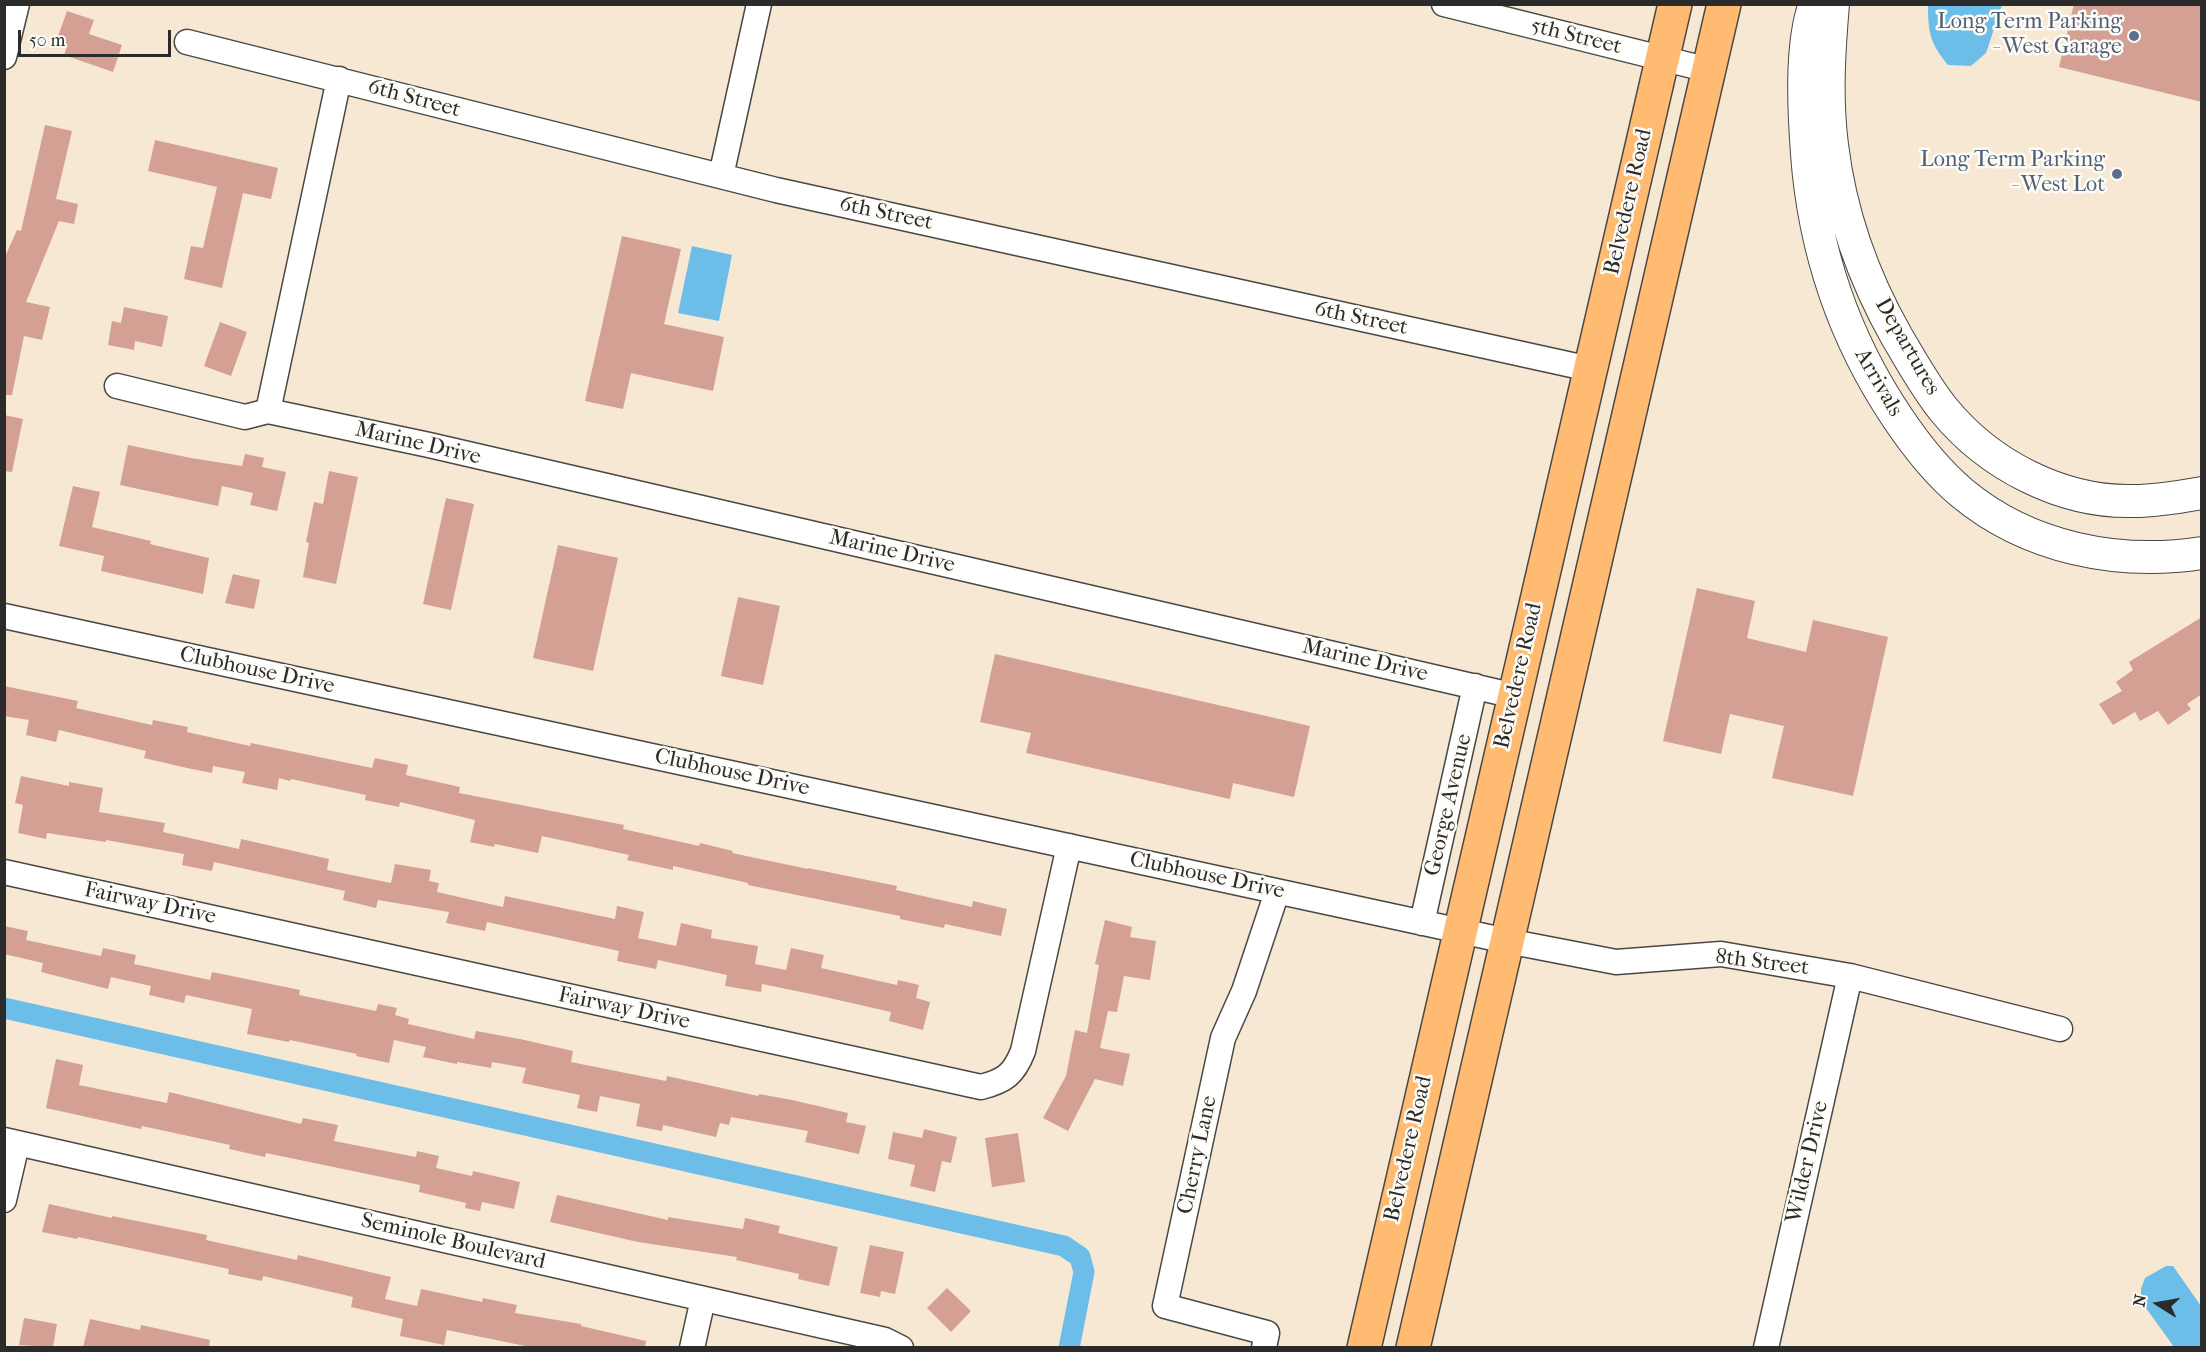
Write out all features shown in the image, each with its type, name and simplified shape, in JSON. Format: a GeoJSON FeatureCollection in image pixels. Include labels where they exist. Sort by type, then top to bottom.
{"type":"FeatureCollection","features":[{"type":"Feature","properties":{"kind":"main road","name":"Belvedere Road"},"geometry":{"type":"LineString","coordinates":[[1364,1347],[1675,4]]}},
{"type":"Feature","properties":{"kind":"main road"},"geometry":{"type":"LineString","coordinates":[[1413,1347],[1724,4]]}},
{"type":"Feature","properties":{"kind":"street"},"geometry":{"type":"LineString","coordinates":[[4,57],[17,4]]}},
{"type":"Feature","properties":{"kind":"street"},"geometry":{"type":"LineString","coordinates":[[721,176],[759,4]]}},
{"type":"Feature","properties":{"kind":"street","name":"5th Street"},"geometry":{"type":"LineString","coordinates":[[1444,4],[1708,70]]}},
{"type":"Feature","properties":{"kind":"street","name":"Arrivals"},"geometry":{"type":"LineString","coordinates":[[1815,4],[1811,16],[1806,56],[1805,128],[1808,173],[1817,224],[1834,294],[1849,332],[1866,367],[1909,434],[1935,466],[1962,493],[1989,513],[2025,532],[2060,545],[2130,558],[2164,558],[2202,553]]}},
{"type":"Feature","properties":{"kind":"street","name":"Departures"},"geometry":{"type":"LineString","coordinates":[[1833,4],[1828,70],[1829,109],[1832,146],[1846,214],[1870,284],[1886,318],[1944,410],[1971,438],[1996,458],[2028,477],[2062,490],[2097,498],[2132,502],[2167,500],[2202,493]]}},
{"type":"Feature","properties":{"kind":"street","name":"6th Street"},"geometry":{"type":"LineString","coordinates":[[187,42],[776,190],[1590,369]]}},
{"type":"Feature","properties":{"kind":"street"},"geometry":{"type":"LineString","coordinates":[[268,411],[339,79]]}},
{"type":"Feature","properties":{"kind":"street","name":"Marine Drive"},"geometry":{"type":"LineString","coordinates":[[117,386],[245,417],[268,411],[440,448],[1515,696]]}},
{"type":"Feature","properties":{"kind":"street","name":"Clubhouse Drive"},"geometry":{"type":"LineString","coordinates":[[4,616],[1460,932]]}},
{"type":"Feature","properties":{"kind":"street","name":"George Avenue"},"geometry":{"type":"LineString","coordinates":[[1422,923],[1475,686]]}},
{"type":"Feature","properties":{"kind":"street","name":"Fairway Drive"},"geometry":{"type":"LineString","coordinates":[[4,873],[981,1088],[996,1084],[1018,1065],[1069,846]]}},
{"type":"Feature","properties":{"kind":"street","name":"Cherry Lane"},"geometry":{"type":"LineString","coordinates":[[1264,1347],[1267,1333],[1166,1306],[1223,1038],[1244,991],[1277,892]]}},
{"type":"Feature","properties":{"kind":"street","name":"8th Street"},"geometry":{"type":"LineString","coordinates":[[1460,932],[1616,962],[1721,954],[1850,976],[2060,1029]]}},
{"type":"Feature","properties":{"kind":"street","name":"Wilder Drive"},"geometry":{"type":"LineString","coordinates":[[1766,1347],[1850,976]]}},
{"type":"Feature","properties":{"kind":"street"},"geometry":{"type":"LineString","coordinates":[[4,1200],[11,1142]]}},
{"type":"Feature","properties":{"kind":"street","name":"Seminole Boulevard"},"geometry":{"type":"LineString","coordinates":[[11,1142],[885,1340],[901,1347]]}},
{"type":"Feature","properties":{"kind":"street"},"geometry":{"type":"LineString","coordinates":[[692,1347],[703,1299]]}},
{"type":"Feature","properties":{"kind":"water"},"geometry":{"type":"Polygon","coordinates":[[[1928,5],[2002,5],[1986,53],[1971,66],[1948,65],[1931,37],[1928,5]]]}},
{"type":"Feature","properties":{"kind":"water"},"geometry":{"type":"Polygon","coordinates":[[[692,246],[732,255],[719,321],[678,313],[692,246]]]}},
{"type":"Feature","properties":{"kind":"water"},"geometry":{"type":"Polygon","coordinates":[[[2166,1266],[2173,1266],[2201,1306],[2201,1347],[2174,1347],[2141,1301],[2141,1289],[2145,1278],[2166,1266]]]}},
{"type":"Feature","properties":{"kind":"building","name":"Long Term Parking - West Garage"},"geometry":{"type":"Polygon","coordinates":[[[2074,4],[2202,4],[2202,102],[2059,67],[2074,4]]]}},
{"type":"Feature","properties":{"kind":"building"},"geometry":{"type":"Polygon","coordinates":[[[67,11],[94,20],[89,34],[122,45],[113,72],[64,55],[67,46],[56,42],[67,11]]]}},
{"type":"Feature","properties":{"kind":"building"},"geometry":{"type":"Polygon","coordinates":[[[45,125],[72,131],[56,199],[78,204],[74,224],[59,221],[26,302],[50,307],[42,340],[24,336],[12,395],[4,395],[4,259],[17,230],[21,231],[45,125]]]}},
{"type":"Feature","properties":{"kind":"building"},"geometry":{"type":"Polygon","coordinates":[[[155,140],[278,168],[271,199],[243,193],[222,288],[184,279],[191,246],[203,248],[217,187],[148,171],[155,140]]]}},
{"type":"Feature","properties":{"kind":"building"},"geometry":{"type":"Polygon","coordinates":[[[622,236],[681,249],[664,324],[724,337],[713,391],[631,373],[623,409],[585,401],[622,236]]]}},
{"type":"Feature","properties":{"kind":"building"},"geometry":{"type":"Polygon","coordinates":[[[124,307],[168,316],[162,347],[135,341],[134,350],[108,345],[112,321],[121,323],[124,307]]]}},
{"type":"Feature","properties":{"kind":"building"},"geometry":{"type":"Polygon","coordinates":[[[220,322],[247,332],[231,376],[204,366],[220,322]]]}},
{"type":"Feature","properties":{"kind":"building"},"geometry":{"type":"Polygon","coordinates":[[[4,415],[23,419],[12,472],[4,471],[4,415]]]}},
{"type":"Feature","properties":{"kind":"building"},"geometry":{"type":"Polygon","coordinates":[[[128,445],[242,466],[245,454],[264,458],[262,467],[286,472],[277,511],[250,505],[253,493],[222,486],[218,506],[120,485],[128,445]]]}},
{"type":"Feature","properties":{"kind":"building"},"geometry":{"type":"Polygon","coordinates":[[[329,471],[358,477],[336,584],[303,577],[309,543],[306,542],[314,502],[323,504],[329,471]]]}},
{"type":"Feature","properties":{"kind":"building"},"geometry":{"type":"Polygon","coordinates":[[[73,486],[100,492],[92,527],[209,558],[203,594],[101,571],[104,556],[59,546],[73,486]]]}},
{"type":"Feature","properties":{"kind":"building"},"geometry":{"type":"Polygon","coordinates":[[[446,498],[474,504],[451,610],[423,604],[446,498]]]}},
{"type":"Feature","properties":{"kind":"building"},"geometry":{"type":"Polygon","coordinates":[[[558,545],[618,558],[593,671],[533,658],[558,545]]]}},
{"type":"Feature","properties":{"kind":"building"},"geometry":{"type":"Polygon","coordinates":[[[233,574],[260,580],[254,609],[225,603],[233,574]]]}},
{"type":"Feature","properties":{"kind":"building"},"geometry":{"type":"Polygon","coordinates":[[[1697,588],[1755,601],[1747,638],[1806,652],[1813,620],[1888,637],[1853,796],[1772,778],[1784,726],[1730,714],[1721,754],[1663,741],[1697,588]]]}},
{"type":"Feature","properties":{"kind":"building"},"geometry":{"type":"Polygon","coordinates":[[[738,597],[780,606],[763,685],[721,676],[738,597]]]}},
{"type":"Feature","properties":{"kind":"building"},"geometry":{"type":"Polygon","coordinates":[[[2202,617],[2202,694],[2187,704],[2191,709],[2168,725],[2158,711],[2140,721],[2135,712],[2113,725],[2099,704],[2122,691],[2116,682],[2133,670],[2129,662],[2202,617]]]}},
{"type":"Feature","properties":{"kind":"building"},"geometry":{"type":"Polygon","coordinates":[[[995,654],[1310,726],[1294,797],[1233,783],[1230,799],[1026,753],[1031,733],[980,722],[995,654]]]}},
{"type":"Feature","properties":{"kind":"building"},"geometry":{"type":"Polygon","coordinates":[[[4,686],[78,701],[76,708],[152,725],[153,720],[188,727],[187,732],[250,746],[251,743],[372,768],[375,758],[408,765],[406,775],[460,787],[459,793],[624,825],[623,829],[699,846],[700,843],[733,851],[732,853],[897,886],[896,890],[972,907],[973,901],[1007,909],[1001,936],[945,924],[944,928],[900,919],[900,916],[748,885],[748,883],[673,866],[673,870],[627,860],[629,855],[542,836],[538,853],[495,844],[494,847],[470,842],[475,820],[400,802],[399,807],[365,800],[366,795],[291,779],[290,781],[279,778],[277,790],[242,783],[245,772],[213,766],[212,773],[187,768],[144,758],[146,751],[59,730],[56,742],[26,735],[29,720],[4,716],[4,686]]]}},
{"type":"Feature","properties":{"kind":"building"},"geometry":{"type":"Polygon","coordinates":[[[21,776],[69,786],[69,782],[103,788],[99,812],[165,823],[163,832],[239,849],[241,839],[329,859],[327,870],[391,883],[395,864],[431,870],[429,881],[439,883],[437,892],[503,907],[505,896],[615,919],[617,906],[644,912],[638,938],[676,946],[681,923],[712,930],[711,938],[758,946],[755,964],[786,970],[791,948],[824,955],[821,968],[897,985],[898,980],[919,985],[916,998],[930,1002],[923,1030],[889,1021],[891,1012],[816,995],[762,984],[761,992],[725,986],[727,975],[658,960],[656,969],[617,961],[619,951],[487,922],[485,931],[446,923],[449,912],[378,900],[376,908],[343,900],[345,891],[214,862],[212,871],[182,865],[184,854],[106,840],[106,842],[47,833],[46,839],[18,833],[23,805],[15,803],[21,776]]]}},
{"type":"Feature","properties":{"kind":"building"},"geometry":{"type":"Polygon","coordinates":[[[1105,920],[1132,927],[1130,937],[1156,941],[1150,980],[1124,976],[1117,1012],[1108,1011],[1100,1048],[1130,1054],[1123,1086],[1095,1079],[1068,1131],[1043,1118],[1066,1076],[1075,1030],[1087,1033],[1099,965],[1095,964],[1105,920]]]}},
{"type":"Feature","properties":{"kind":"building"},"geometry":{"type":"Polygon","coordinates":[[[4,926],[28,931],[26,940],[101,956],[103,948],[136,955],[134,964],[210,980],[212,972],[300,990],[299,995],[376,1011],[378,1004],[397,1008],[395,1015],[409,1019],[408,1024],[474,1039],[476,1031],[520,1039],[573,1051],[571,1062],[666,1081],[667,1076],[758,1096],[759,1094],[792,1100],[848,1113],[846,1122],[866,1126],[859,1154],[805,1142],[808,1131],[731,1117],[729,1125],[720,1123],[716,1137],[663,1125],[662,1131],[636,1126],[640,1104],[600,1096],[597,1112],[577,1108],[580,1095],[522,1083],[526,1068],[492,1062],[491,1068],[423,1057],[426,1047],[394,1040],[389,1063],[290,1040],[289,1042],[247,1034],[252,1009],[186,995],[184,1003],[149,995],[151,986],[111,977],[108,989],[41,972],[43,963],[4,954],[4,926]]]}},
{"type":"Feature","properties":{"kind":"building"},"geometry":{"type":"Polygon","coordinates":[[[56,1059],[83,1065],[79,1085],[167,1103],[169,1092],[301,1124],[303,1118],[338,1125],[334,1141],[416,1157],[417,1151],[439,1156],[436,1168],[472,1176],[473,1171],[520,1182],[514,1209],[482,1202],[480,1211],[465,1208],[466,1203],[419,1192],[420,1185],[266,1153],[265,1157],[229,1149],[230,1145],[142,1126],[141,1129],[46,1108],[56,1059]]]}},
{"type":"Feature","properties":{"kind":"building"},"geometry":{"type":"Polygon","coordinates":[[[924,1129],[957,1137],[951,1163],[942,1161],[935,1192],[910,1186],[915,1165],[888,1159],[893,1132],[922,1138],[924,1129]]]}},
{"type":"Feature","properties":{"kind":"building"},"geometry":{"type":"Polygon","coordinates":[[[1018,1133],[1025,1182],[992,1187],[985,1138],[1018,1133]]]}},
{"type":"Feature","properties":{"kind":"building"},"geometry":{"type":"Polygon","coordinates":[[[557,1195],[668,1220],[668,1217],[743,1229],[745,1218],[780,1226],[778,1233],[838,1247],[829,1286],[798,1279],[799,1274],[736,1260],[737,1257],[638,1242],[550,1222],[557,1195]]]}},
{"type":"Feature","properties":{"kind":"building"},"geometry":{"type":"Polygon","coordinates":[[[49,1204],[207,1235],[206,1240],[297,1260],[298,1255],[391,1277],[385,1299],[417,1306],[421,1289],[482,1302],[483,1298],[517,1305],[515,1313],[581,1324],[581,1326],[646,1341],[645,1347],[530,1347],[447,1330],[444,1345],[400,1336],[403,1319],[351,1307],[353,1297],[263,1276],[262,1281],[228,1274],[229,1269],[78,1237],[77,1239],[42,1232],[49,1204]]]}},
{"type":"Feature","properties":{"kind":"building"},"geometry":{"type":"Polygon","coordinates":[[[870,1245],[904,1252],[895,1294],[881,1291],[880,1297],[860,1293],[870,1245]]]}},
{"type":"Feature","properties":{"kind":"building"},"geometry":{"type":"Polygon","coordinates":[[[947,1288],[971,1311],[951,1332],[927,1308],[947,1288]]]}},
{"type":"Feature","properties":{"kind":"building"},"geometry":{"type":"Polygon","coordinates":[[[24,1318],[57,1324],[53,1347],[19,1345],[24,1318]]]}},
{"type":"Feature","properties":{"kind":"building"},"geometry":{"type":"Polygon","coordinates":[[[90,1319],[140,1330],[141,1325],[210,1340],[209,1347],[83,1347],[90,1319]]]}},
{"type":"Feature","properties":{"kind":"waterway"},"geometry":{"type":"LineString","coordinates":[[4,1008],[1064,1246],[1080,1257],[1084,1272],[1069,1348]]}},
{"type":"Feature","properties":{"kind":"place","name":"Long Term Parking - West Garage"},"geometry":{"type":"Point","coordinates":[2134,36]}},
{"type":"Feature","properties":{"kind":"place","name":"Long Term Parking - West Lot"},"geometry":{"type":"Point","coordinates":[2117,174]}}]}
